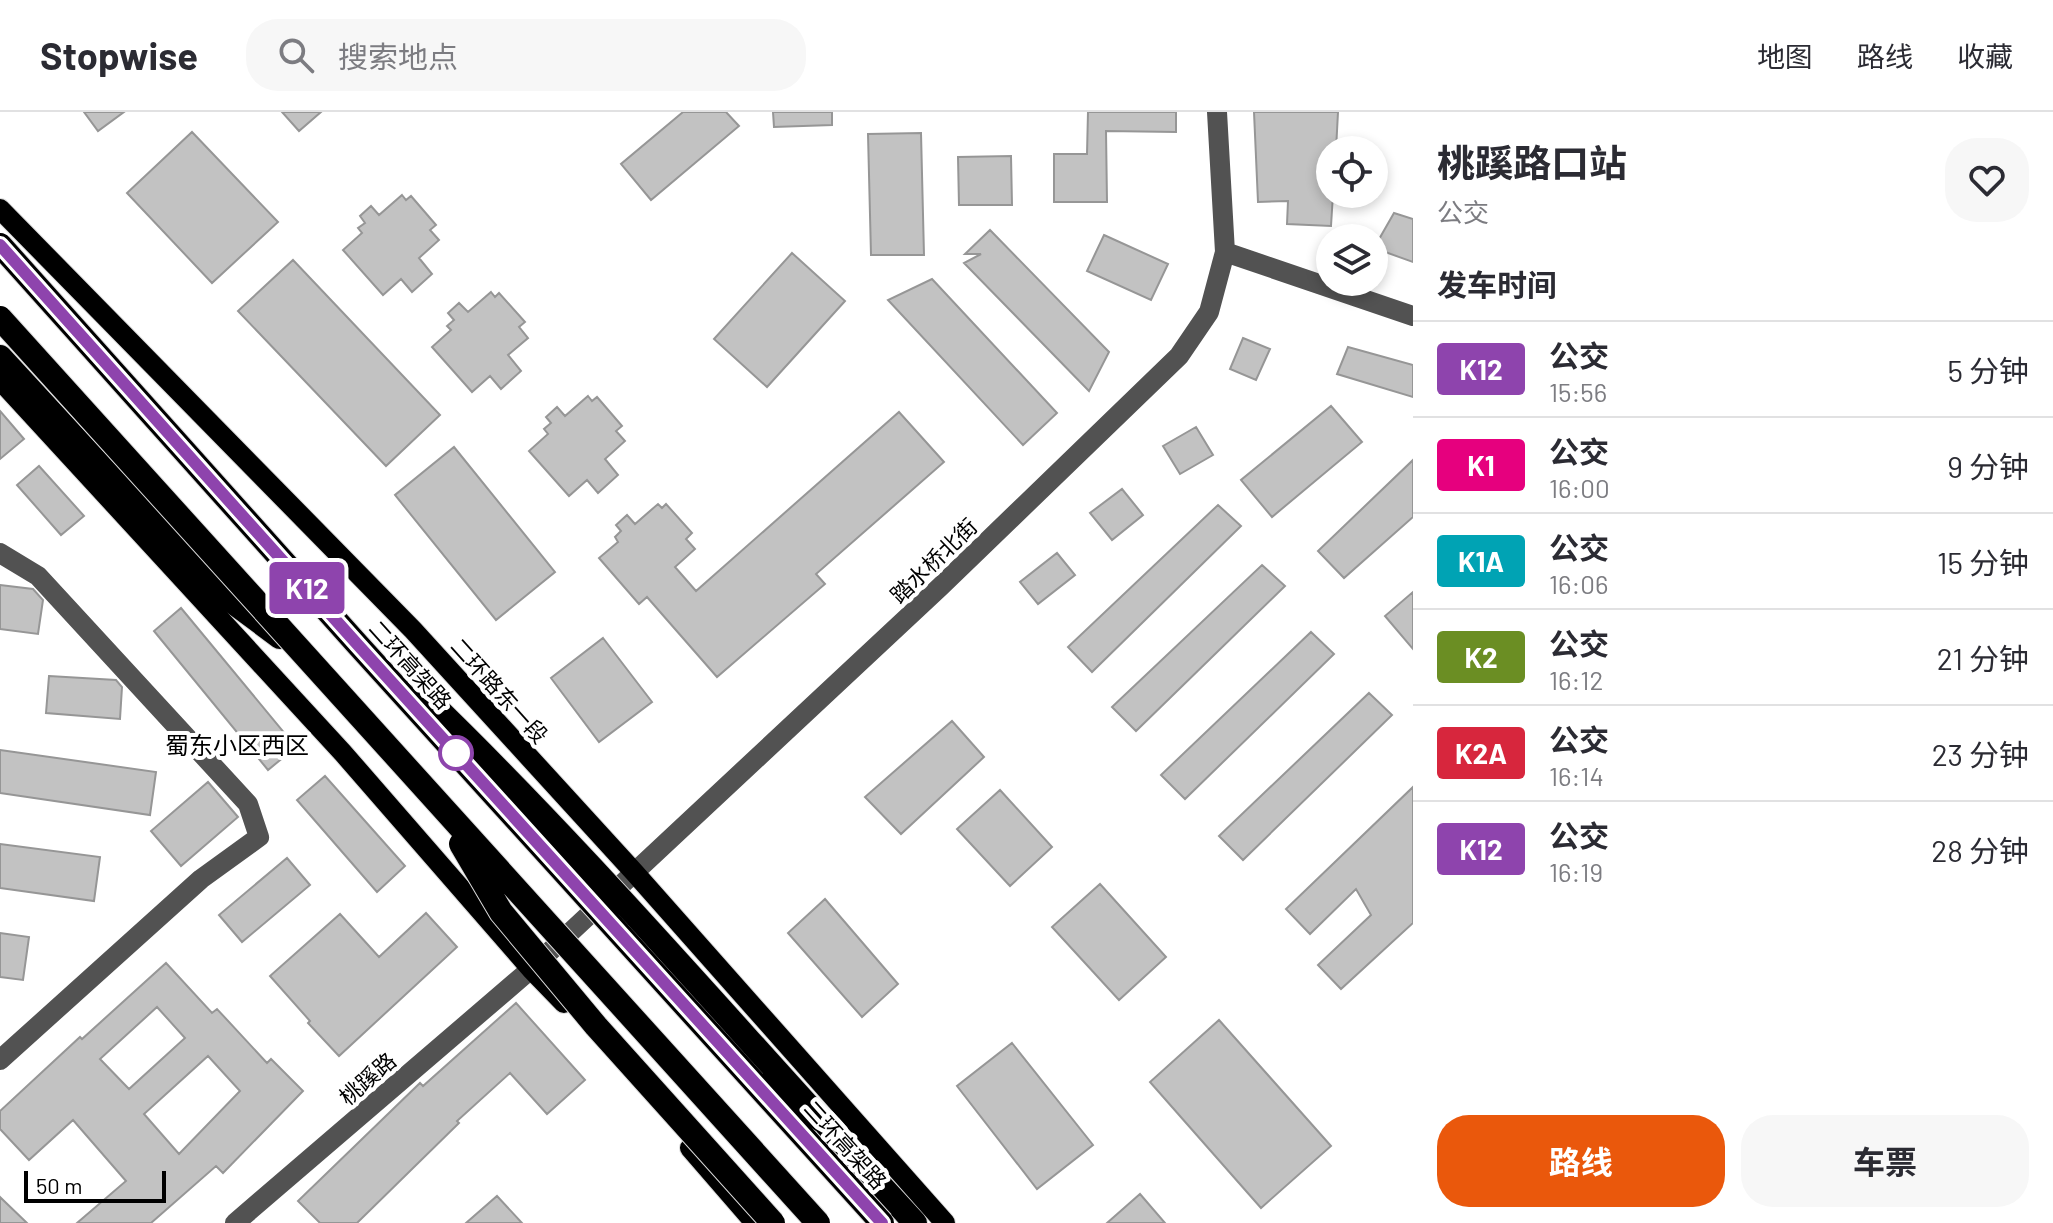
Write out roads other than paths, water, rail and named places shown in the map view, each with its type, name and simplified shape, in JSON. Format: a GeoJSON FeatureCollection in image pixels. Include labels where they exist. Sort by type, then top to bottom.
{"type":"FeatureCollection","features":[{"type":"Feature","properties":{"kind":"highway","name":"二环高架路"},"geometry":{"type":"LineString","coordinates":[[0,245],[882,1223]]}},
{"type":"Feature","properties":{"kind":"highway"},"geometry":{"type":"LineString","coordinates":[[0,318],[818,1223]]}},
{"type":"Feature","properties":{"kind":"highway"},"geometry":{"type":"LineString","coordinates":[[0,357],[210,585],[304,655]]}},
{"type":"Feature","properties":{"kind":"highway"},"geometry":{"type":"LineString","coordinates":[[358,645],[406,679],[473,744],[640,921],[915,1223]]}},
{"type":"Feature","properties":{"kind":"highway"},"geometry":{"type":"LineString","coordinates":[[435,800],[501,912],[596,1026],[773,1223]]}},
{"type":"Feature","properties":{"kind":"main road","name":"二环路东一段"},"geometry":{"type":"LineString","coordinates":[[0,209],[413,630],[634,872],[945,1223]]}},
{"type":"Feature","properties":{"kind":"main road"},"geometry":{"type":"LineString","coordinates":[[0,380],[343,753],[755,1223]]}},
{"type":"Feature","properties":{"kind":"street","name":"踏水桥北街"},"geometry":{"type":"LineString","coordinates":[[531,969],[940,587],[1179,356],[1209,312],[1225,252],[1217,112]]}},
{"type":"Feature","properties":{"kind":"street"},"geometry":{"type":"LineString","coordinates":[[1225,252],[1413,316]]}},
{"type":"Feature","properties":{"kind":"street"},"geometry":{"type":"LineString","coordinates":[[0,553],[38,576],[248,804],[259,837],[201,879],[0,1060]]}},
{"type":"Feature","properties":{"kind":"street","name":"桃蹊路"},"geometry":{"type":"LineString","coordinates":[[235,1223],[531,969]]}},
{"type":"Feature","properties":{"kind":"district","name":"蜀东小区西区"},"geometry":{"type":"Point","coordinates":[237,744]}}]}
